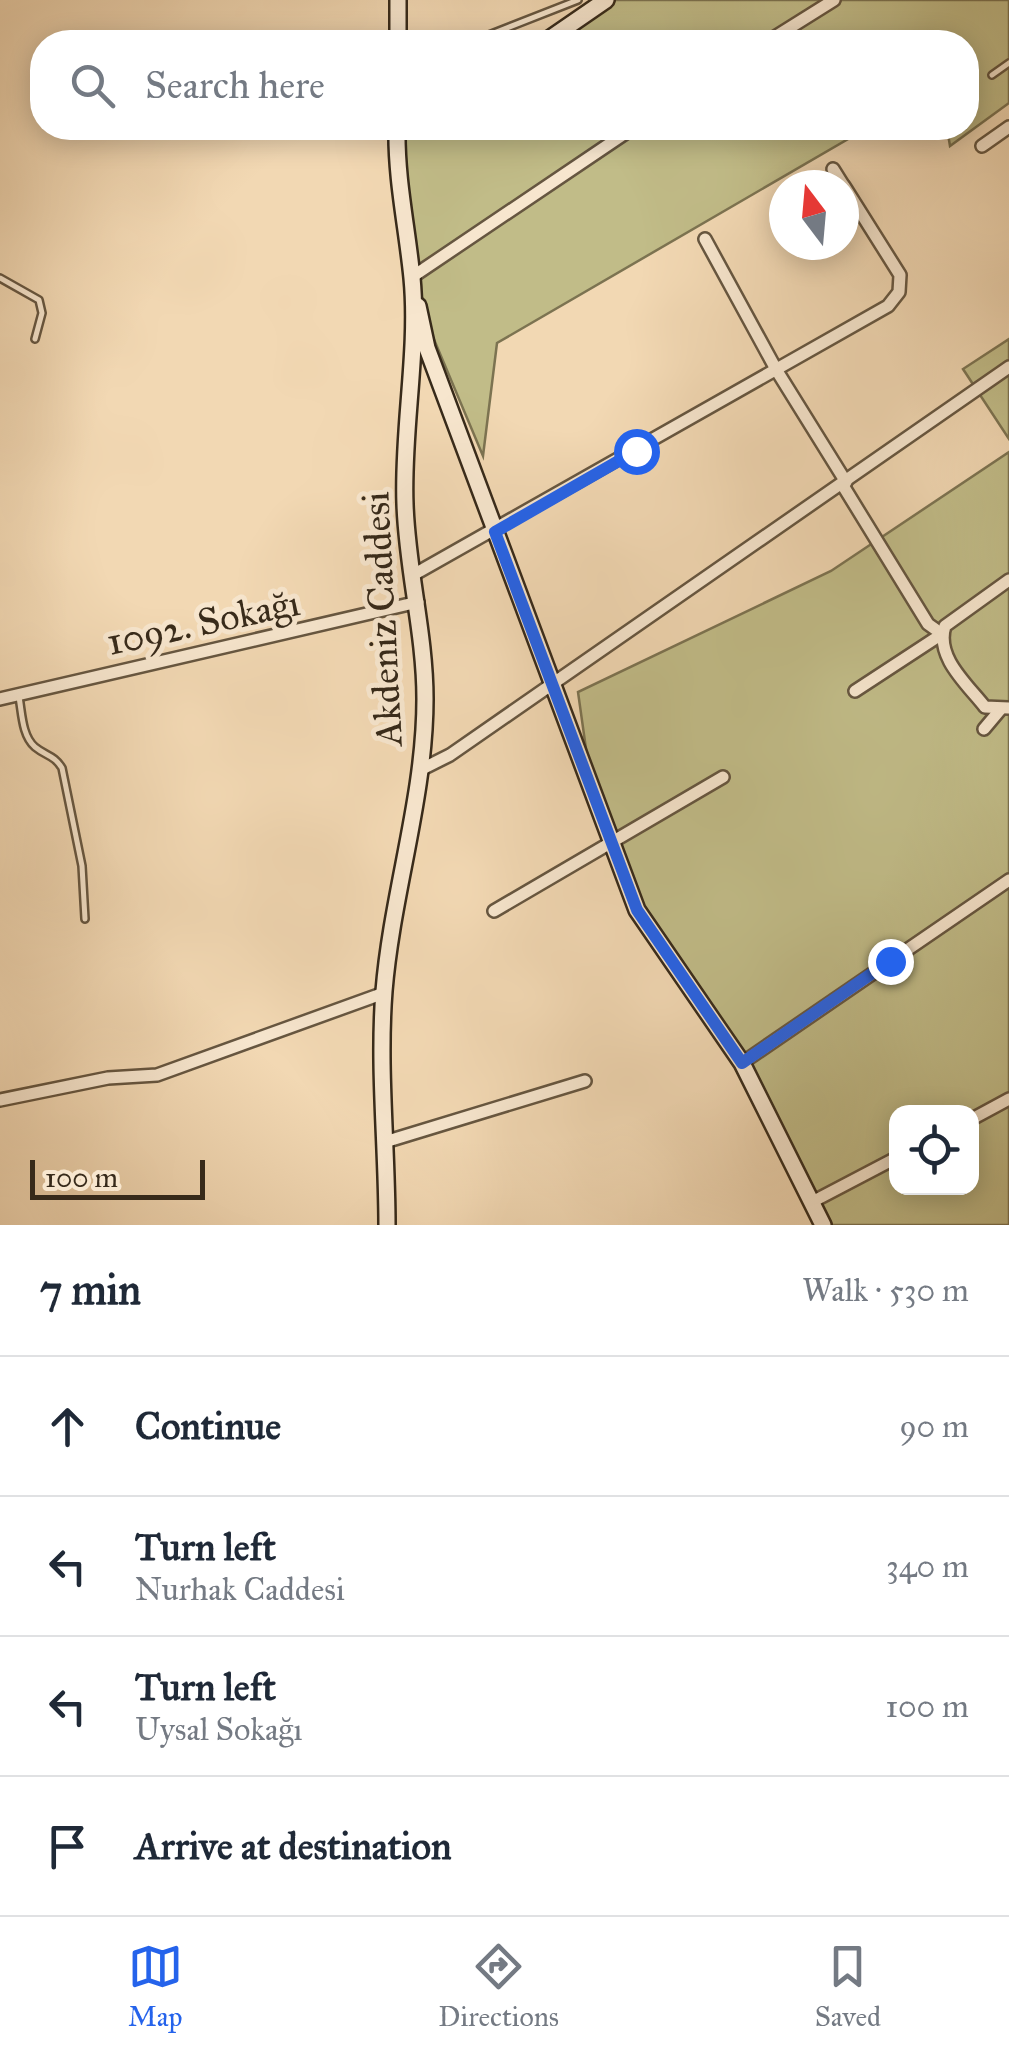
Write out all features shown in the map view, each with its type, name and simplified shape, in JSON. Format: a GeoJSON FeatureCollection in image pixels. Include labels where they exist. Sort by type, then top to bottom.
{"type":"FeatureCollection","features":[{"type":"Feature","properties":{"kind":"street"},"geometry":{"type":"LineString","coordinates":[[398,0],[398,30]]}},
{"type":"Feature","properties":{"kind":"street"},"geometry":{"type":"LineString","coordinates":[[563,30],[606,0]]}},
{"type":"Feature","properties":{"kind":"street"},"geometry":{"type":"LineString","coordinates":[[786,30],[834,0]]}},
{"type":"Feature","properties":{"kind":"street"},"geometry":{"type":"LineString","coordinates":[[982,146],[1009,127]]}},
{"type":"Feature","properties":{"kind":"street","name":"Akdeniz Caddesi"},"geometry":{"type":"LineString","coordinates":[[387,1225],[388,1141],[380,1078],[384,993],[422,769],[425,685],[404,502],[412,278],[403,238],[398,140]]}},
{"type":"Feature","properties":{"kind":"street"},"geometry":{"type":"LineString","coordinates":[[615,140],[412,278],[427,348],[637,910],[742,1063],[823,1225]]}},
{"type":"Feature","properties":{"kind":"street"},"geometry":{"type":"LineString","coordinates":[[413,575],[888,306],[899,292],[900,275],[859,210]]}},
{"type":"Feature","properties":{"kind":"street"},"geometry":{"type":"LineString","coordinates":[[705,239],[777,372],[928,624],[942,634]]}},
{"type":"Feature","properties":{"kind":"street"},"geometry":{"type":"LineString","coordinates":[[422,769],[450,755],[552,686],[1009,367]]}},
{"type":"Feature","properties":{"kind":"street"},"geometry":{"type":"LineString","coordinates":[[1004,709],[985,707],[947,658],[942,634],[945,626],[1009,580]]}},
{"type":"Feature","properties":{"kind":"street","name":"1092. Sokağı"},"geometry":{"type":"LineString","coordinates":[[0,698],[418,602]]}},
{"type":"Feature","properties":{"kind":"street"},"geometry":{"type":"LineString","coordinates":[[854,691],[942,634]]}},
{"type":"Feature","properties":{"kind":"street"},"geometry":{"type":"LineString","coordinates":[[984,730],[1004,709]]}},
{"type":"Feature","properties":{"kind":"street"},"geometry":{"type":"LineString","coordinates":[[494,911],[723,777]]}},
{"type":"Feature","properties":{"kind":"street"},"geometry":{"type":"LineString","coordinates":[[742,1063],[1009,880]]}},
{"type":"Feature","properties":{"kind":"street"},"geometry":{"type":"LineString","coordinates":[[0,1100],[108,1078],[157,1075],[384,993]]}},
{"type":"Feature","properties":{"kind":"street"},"geometry":{"type":"LineString","coordinates":[[388,1141],[585,1081]]}},
{"type":"Feature","properties":{"kind":"street"},"geometry":{"type":"LineString","coordinates":[[979,1115],[1009,1099]]}},
{"type":"Feature","properties":{"kind":"street"},"geometry":{"type":"LineString","coordinates":[[812,1202],[889,1162]]}},
{"type":"Feature","properties":{"kind":"lane"},"geometry":{"type":"LineString","coordinates":[[502,30],[578,0]]}},
{"type":"Feature","properties":{"kind":"lane"},"geometry":{"type":"LineString","coordinates":[[992,75],[1009,64]]}},
{"type":"Feature","properties":{"kind":"lane"},"geometry":{"type":"LineString","coordinates":[[0,278],[39,300],[42,313],[36,338]]}},
{"type":"Feature","properties":{"kind":"lane"},"geometry":{"type":"LineString","coordinates":[[19,694],[27,737],[33,746],[54,756],[62,768],[82,866],[85,919]]}},
{"type":"Feature","properties":{"kind":"shaded area"},"geometry":{"type":"Polygon","coordinates":[[[606,0],[1009,0],[1009,103],[979,125],[979,30],[562,30],[606,0]]]}},
{"type":"Feature","properties":{"kind":"shaded area"},"geometry":{"type":"Polygon","coordinates":[[[397,140],[846,140],[795,170],[769,170],[769,185],[497,343],[483,456],[409,280],[397,140]]]}},
{"type":"Feature","properties":{"kind":"shaded area"},"geometry":{"type":"Polygon","coordinates":[[[1009,339],[1009,439],[963,369],[1009,339]]]}},
{"type":"Feature","properties":{"kind":"shaded area"},"geometry":{"type":"Polygon","coordinates":[[[1009,452],[1009,1225],[824,1225],[747,1072],[654,937],[587,756],[578,692],[831,571],[1009,452]]]}},
{"type":"Feature","properties":{"kind":"route"},"geometry":{"type":"LineString","coordinates":[[636,451],[495,532],[637,910],[742,1063],[890,961]]}}]}
